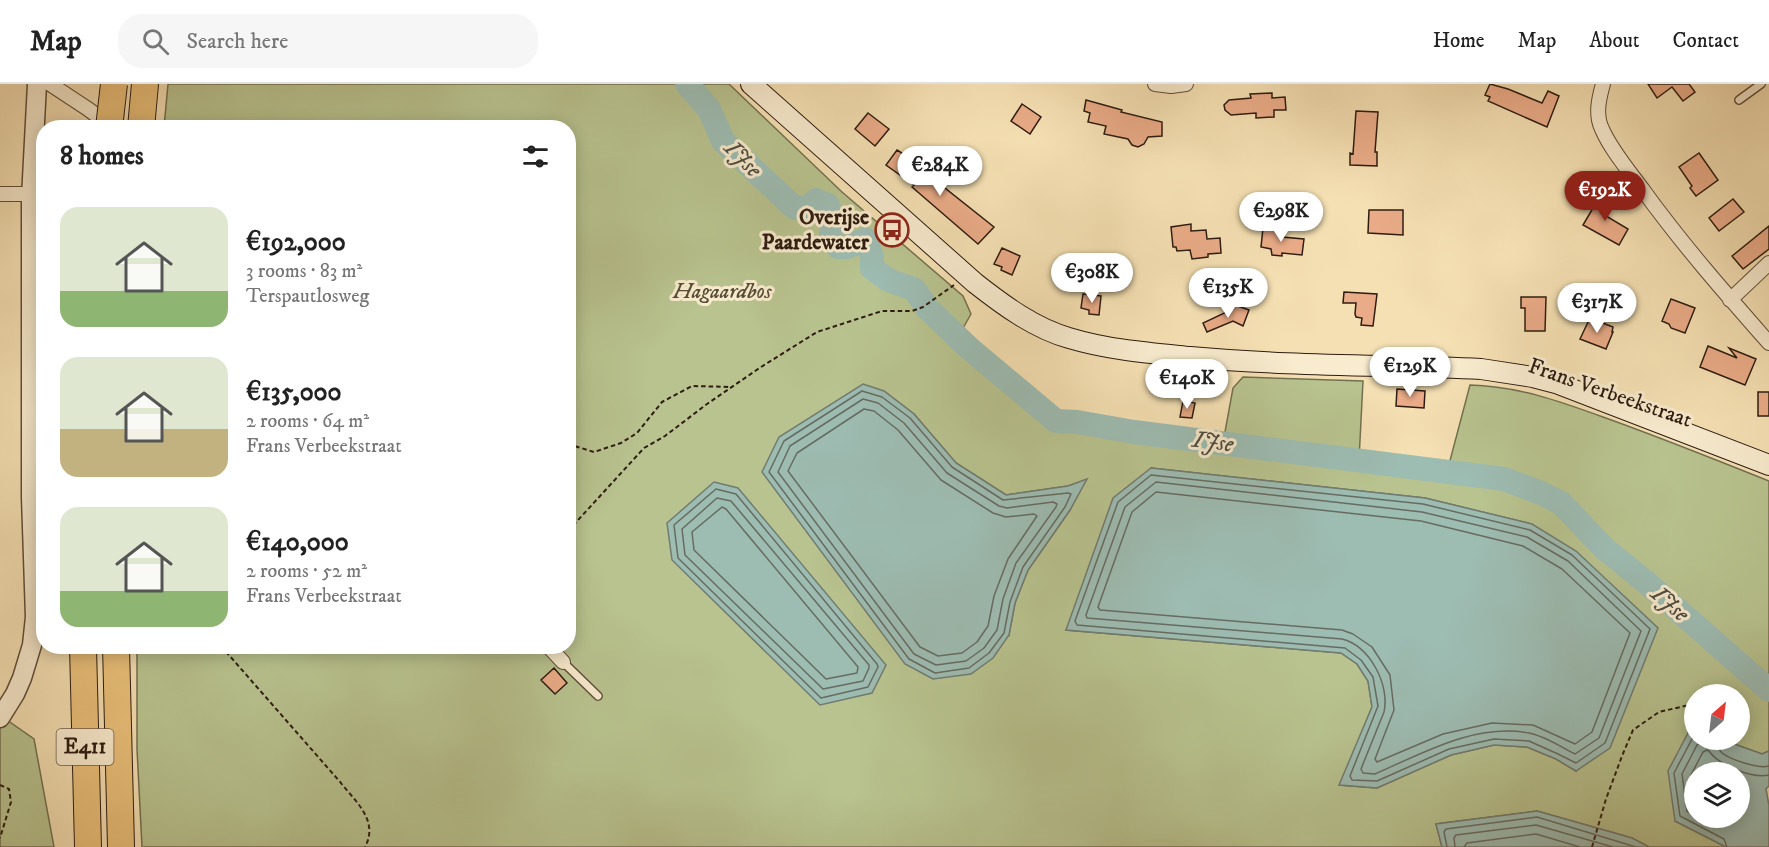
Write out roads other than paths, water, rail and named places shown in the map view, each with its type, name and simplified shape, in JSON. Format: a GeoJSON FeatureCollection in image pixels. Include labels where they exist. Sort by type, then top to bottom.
{"type":"FeatureCollection","features":[{"type":"Feature","properties":{"kind":"highway"},"geometry":{"type":"LineString","coordinates":[[112,120],[114,84]]}},
{"type":"Feature","properties":{"kind":"highway"},"geometry":{"type":"LineString","coordinates":[[142,120],[145,84]]}},
{"type":"Feature","properties":{"kind":"highway","name":"E411"},"geometry":{"type":"LineString","coordinates":[[83,654],[88,847]]}},
{"type":"Feature","properties":{"kind":"highway","name":"E411"},"geometry":{"type":"LineString","coordinates":[[116,654],[121,847]]}},
{"type":"Feature","properties":{"kind":"main road","name":"Frans Verbeekstraat"},"geometry":{"type":"LineString","coordinates":[[751,84],[975,283],[998,301],[1023,316],[1067,338],[1120,350],[1244,362],[1481,369],[1511,373],[1556,383],[1769,465]]}},
{"type":"Feature","properties":{"kind":"street"},"geometry":{"type":"LineString","coordinates":[[0,718],[22,678],[32,645],[35,617],[31,497],[31,194],[37,84]]}},
{"type":"Feature","properties":{"kind":"street"},"geometry":{"type":"LineString","coordinates":[[50,84],[101,120]]}},
{"type":"Feature","properties":{"kind":"street"},"geometry":{"type":"LineString","coordinates":[[1155,84],[1171,86],[1186,84]]}},
{"type":"Feature","properties":{"kind":"street"},"geometry":{"type":"LineString","coordinates":[[1603,84],[1598,110],[1601,128],[1624,164],[1672,230],[1769,343]]}},
{"type":"Feature","properties":{"kind":"street"},"geometry":{"type":"LineString","coordinates":[[0,194],[31,194]]}},
{"type":"Feature","properties":{"kind":"street"},"geometry":{"type":"LineString","coordinates":[[1730,300],[1769,263]]}},
{"type":"Feature","properties":{"kind":"street"},"geometry":{"type":"LineString","coordinates":[[556,654],[563,662]]}},
{"type":"Feature","properties":{"kind":"lane"},"geometry":{"type":"LineString","coordinates":[[1739,100],[1756,85]]}},
{"type":"Feature","properties":{"kind":"lane"},"geometry":{"type":"LineString","coordinates":[[563,662],[598,696]]}},
{"type":"Feature","properties":{"kind":"water"},"geometry":{"type":"Polygon","coordinates":[[[863,384],[884,391],[914,414],[956,463],[1006,495],[1068,486],[1087,479],[1070,510],[1028,570],[1015,603],[1009,635],[993,658],[971,674],[933,679],[905,664],[762,472],[779,437],[863,384]]]}},
{"type":"Feature","properties":{"kind":"water"},"geometry":{"type":"Polygon","coordinates":[[[1151,468],[1425,498],[1532,524],[1576,551],[1658,628],[1610,748],[1576,771],[1556,759],[1527,747],[1494,745],[1451,755],[1377,788],[1339,785],[1372,707],[1368,681],[1357,664],[1341,653],[1066,630],[1113,498],[1151,468]]]}},
{"type":"Feature","properties":{"kind":"water"},"geometry":{"type":"Polygon","coordinates":[[[714,482],[738,488],[886,665],[872,693],[820,705],[672,560],[667,523],[714,482]]]}},
{"type":"Feature","properties":{"kind":"water"},"geometry":{"type":"Polygon","coordinates":[[[1684,741],[1684,750],[1750,750],[1762,754],[1769,751],[1769,786],[1766,789],[1769,805],[1769,847],[1726,847],[1689,828],[1750,828],[1750,762],[1684,762],[1684,826],[1675,821],[1668,771],[1684,741]]]}},
{"type":"Feature","properties":{"kind":"water"},"geometry":{"type":"Polygon","coordinates":[[[1537,811],[1632,838],[1649,847],[1442,847],[1436,824],[1537,811]]]}},
{"type":"Feature","properties":{"kind":"waterway","name":"IJse"},"geometry":{"type":"LineString","coordinates":[[687,84],[709,109],[723,141],[795,208],[810,207],[816,200],[828,205],[831,239],[838,247],[848,247],[865,239],[872,256],[872,268],[888,280],[914,289],[928,309],[970,349],[1056,421],[1504,479],[1561,503],[1605,549],[1769,690]]}},
{"type":"Feature","properties":{"kind":"place","name":"Overijse Paardewater"},"geometry":{"type":"Point","coordinates":[892,230]}},
{"type":"Feature","properties":{"kind":"park label","name":"Hagaardbos"},"geometry":{"type":"Point","coordinates":[722,291]}}]}
